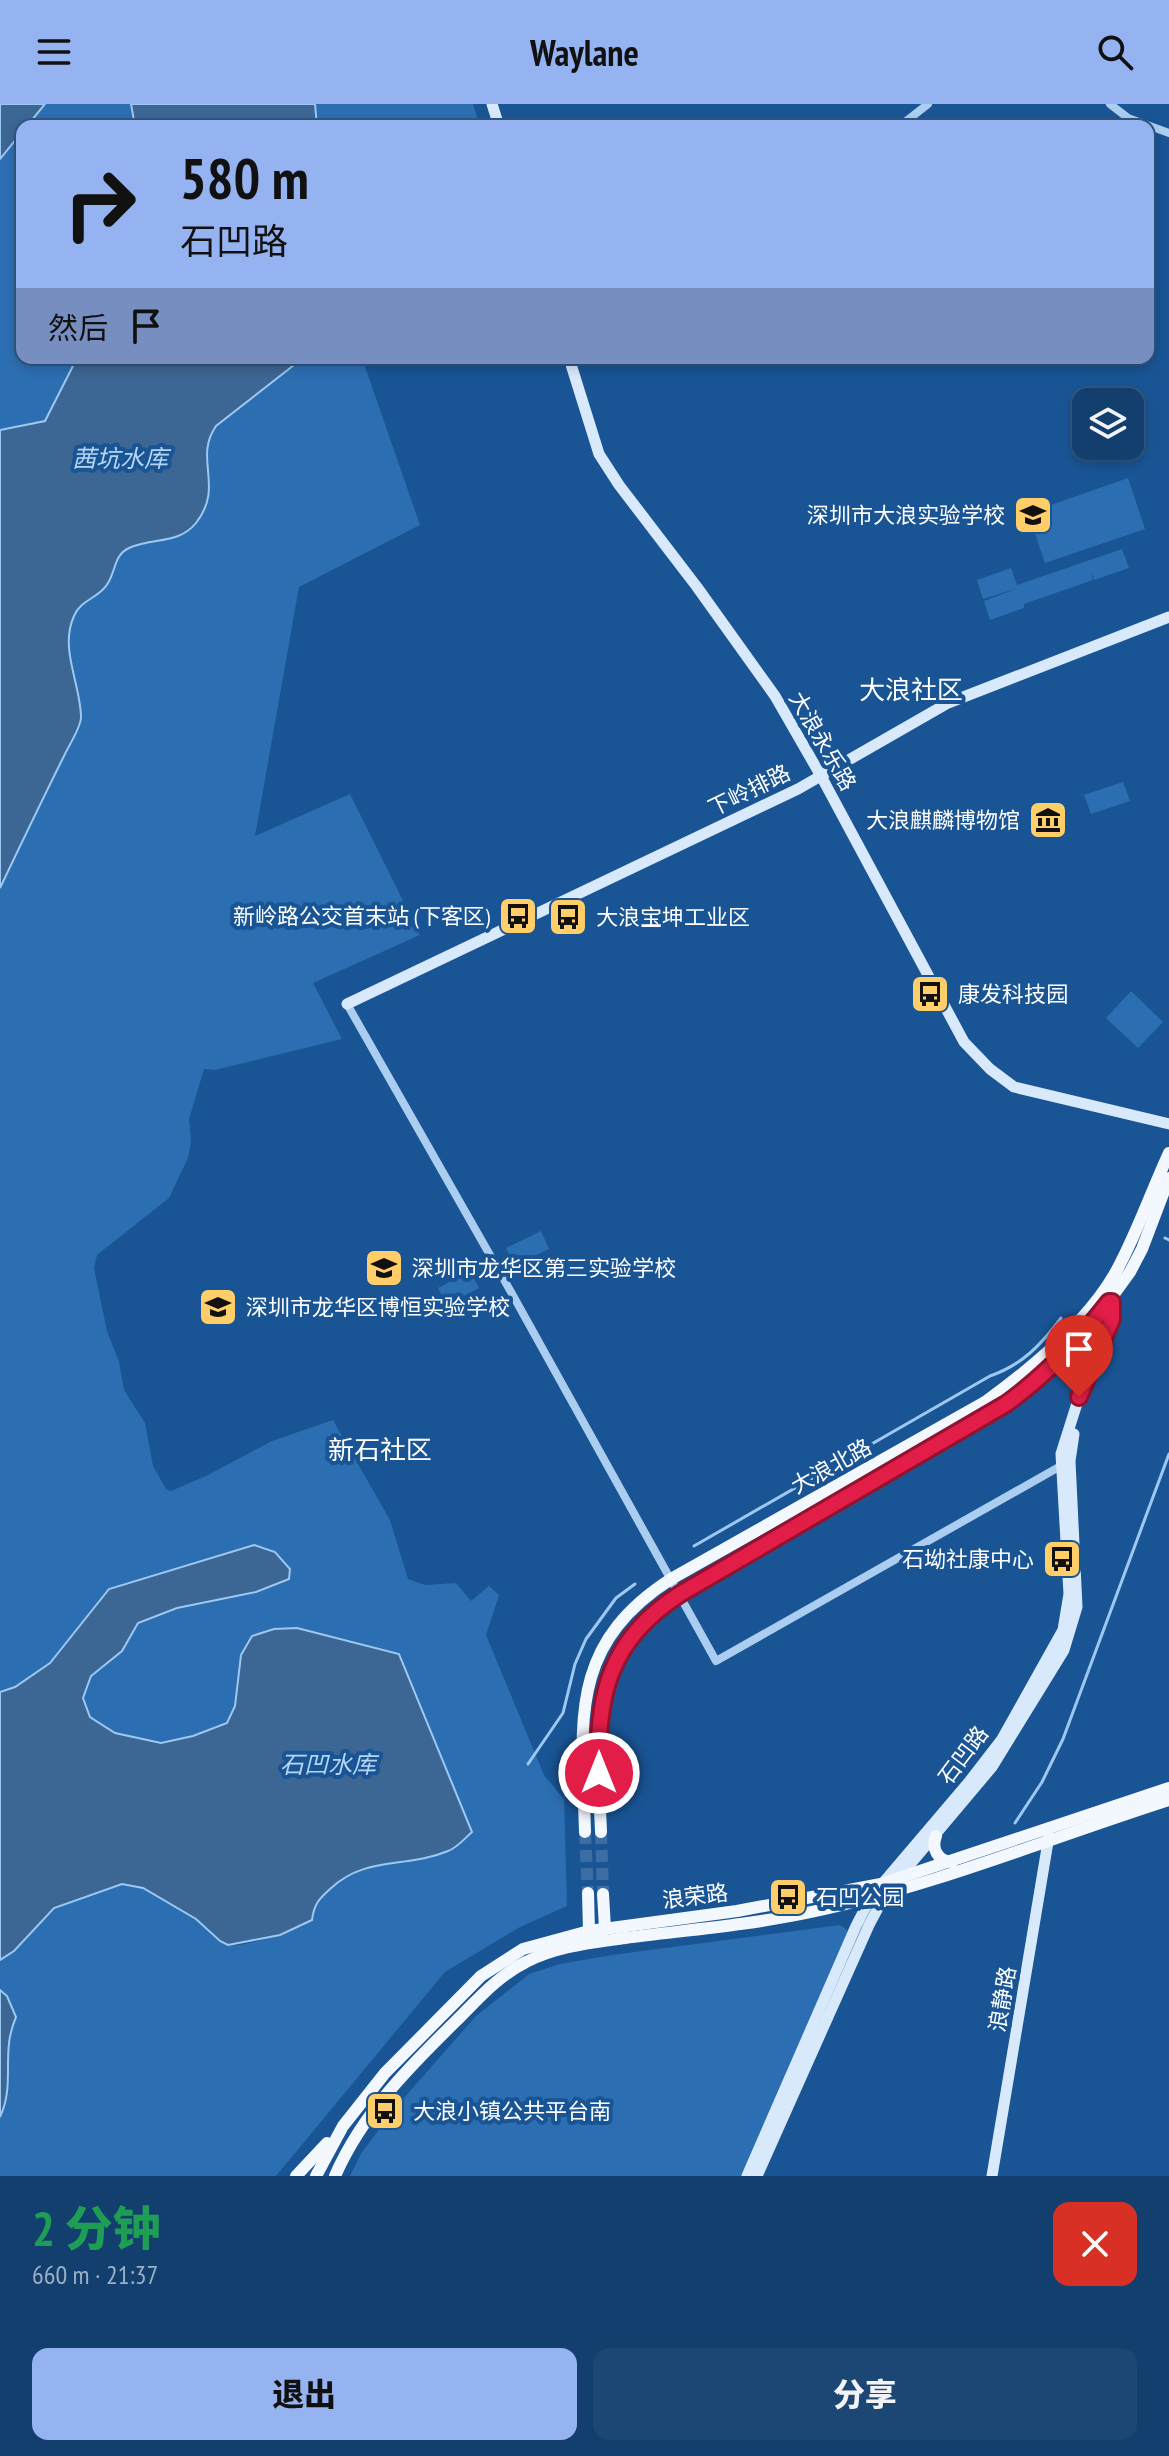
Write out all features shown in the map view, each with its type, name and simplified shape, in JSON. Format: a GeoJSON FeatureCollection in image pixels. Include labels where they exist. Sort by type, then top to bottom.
{"type":"FeatureCollection","features":[{"type":"Feature","properties":{"kind":"main road","name":"大浪北路"},"geometry":{"type":"LineString","coordinates":[[585,1832],[584,1708],[591,1673],[607,1638],[628,1612],[671,1579],[985,1402],[1031,1368],[1090,1307],[1119,1267],[1169,1153]]}},
{"type":"Feature","properties":{"kind":"main road","name":"大浪北路"},"geometry":{"type":"LineString","coordinates":[[601,1832],[598,1744],[601,1705],[612,1668],[626,1641],[646,1619],[680,1594],[1006,1404],[1037,1382],[1109,1302],[1142,1249],[1169,1178]]}},
{"type":"Feature","properties":{"kind":"main road","name":"浪荣路"},"geometry":{"type":"LineString","coordinates":[[605,1928],[883,1888],[977,1866],[1015,1854],[1050,1833],[1169,1788]]}},
{"type":"Feature","properties":{"kind":"main road","name":"浪荣路"},"geometry":{"type":"LineString","coordinates":[[316,2176],[343,2126],[405,2051],[489,1970],[533,1945],[801,1914],[871,1897],[898,1880],[1020,1839],[1169,1800]]}},
{"type":"Feature","properties":{"kind":"main road"},"geometry":{"type":"LineString","coordinates":[[936,1836],[934,1845],[937,1855],[952,1862]]}},
{"type":"Feature","properties":{"kind":"main road"},"geometry":{"type":"LineString","coordinates":[[588,1893],[592,1937],[605,1928],[603,1894]]}},
{"type":"Feature","properties":{"kind":"main road","name":"浪荣路"},"geometry":{"type":"LineString","coordinates":[[335,2176],[347,2148],[388,2091],[504,1974],[546,1953],[592,1937]]}},
{"type":"Feature","properties":{"kind":"main road"},"geometry":{"type":"LineString","coordinates":[[296,2176],[343,2126]]}},
{"type":"Feature","properties":{"kind":"street"},"geometry":{"type":"LineString","coordinates":[[908,120],[928,104]]}},
{"type":"Feature","properties":{"kind":"street"},"geometry":{"type":"LineString","coordinates":[[1110,104],[1133,120]]}},
{"type":"Feature","properties":{"kind":"street","name":"大浪永乐路"},"geometry":{"type":"LineString","coordinates":[[571,364],[599,454],[775,696],[964,1042],[978,1058],[1014,1087],[1169,1124]]}},
{"type":"Feature","properties":{"kind":"street","name":"下岭排路"},"geometry":{"type":"LineString","coordinates":[[347,1004],[798,789],[948,703],[1169,617]]}},
{"type":"Feature","properties":{"kind":"street"},"geometry":{"type":"LineString","coordinates":[[347,1004],[716,1661],[1066,1463]]}},
{"type":"Feature","properties":{"kind":"street","name":"石凹路"},"geometry":{"type":"LineString","coordinates":[[898,1880],[1006,1747],[1070,1636],[1077,1607],[1066,1463],[1061,1454],[1113,1312],[1112,1302],[1109,1302]]}},
{"type":"Feature","properties":{"kind":"street","name":"石凹路"},"geometry":{"type":"LineString","coordinates":[[757,2176],[883,1888],[991,1754],[1063,1630],[1069,1594],[1066,1463]]}},
{"type":"Feature","properties":{"kind":"street","name":"浪静路"},"geometry":{"type":"LineString","coordinates":[[992,2176],[1050,1833]]}},
{"type":"Feature","properties":{"kind":"street"},"geometry":{"type":"LineString","coordinates":[[747,2176],[871,1897]]}},
{"type":"Feature","properties":{"kind":"shaded area"},"geometry":{"type":"Polygon","coordinates":[[[45,104],[131,104],[134,120],[32,120],[45,104]]]}},
{"type":"Feature","properties":{"kind":"shaded area"},"geometry":{"type":"Polygon","coordinates":[[[315,104],[473,104],[478,120],[316,120],[315,104]]]}},
{"type":"Feature","properties":{"kind":"shaded area"},"geometry":{"type":"Polygon","coordinates":[[[16,139],[16,364],[74,364],[45,421],[0,430],[0,159],[16,139]]]}},
{"type":"Feature","properties":{"kind":"shaded area"},"geometry":{"type":"Polygon","coordinates":[[[295,364],[364,364],[420,525],[299,587],[255,836],[350,794],[420,935],[313,983],[342,1039],[215,1070],[204,1069],[189,1119],[191,1141],[188,1158],[169,1198],[97,1255],[94,1268],[107,1331],[119,1362],[124,1390],[145,1423],[153,1466],[166,1489],[171,1491],[208,1475],[272,1441],[333,1420],[390,1520],[408,1579],[425,1585],[456,1583],[471,1601],[489,1586],[499,1595],[486,1635],[544,1775],[564,1799],[567,1906],[520,1927],[445,1972],[276,2176],[0,2176],[0,2117],[5,2106],[1,2057],[7,1996],[0,1990],[0,1958],[48,1914],[85,1894],[127,1885],[170,1901],[221,1942],[239,1945],[272,1937],[311,1920],[323,1895],[353,1872],[373,1865],[407,1863],[399,1654],[297,1628],[237,1679],[235,1706],[227,1723],[193,1736],[161,1743],[115,1733],[90,1717],[83,1698],[91,1676],[122,1651],[138,1623],[177,1608],[256,1592],[275,1552],[254,1545],[109,1589],[50,1663],[15,1687],[0,1692],[0,888],[81,720],[68,641],[75,611],[83,601],[109,582],[122,551],[143,543],[168,540],[193,526],[207,503],[210,479],[205,451],[208,437],[216,426],[295,364]]]}},
{"type":"Feature","properties":{"kind":"shaded area"},"geometry":{"type":"Polygon","coordinates":[[[1128,478],[1145,529],[1045,563],[1028,513],[1128,478]]]}},
{"type":"Feature","properties":{"kind":"shaded area"},"geometry":{"type":"Polygon","coordinates":[[[1122,549],[1129,568],[1094,580],[1091,571],[1093,580],[1024,604],[1024,608],[990,620],[984,601],[1018,588],[983,599],[977,580],[1011,568],[1017,585],[1122,549]]]}},
{"type":"Feature","properties":{"kind":"shaded area"},"geometry":{"type":"Polygon","coordinates":[[[1123,782],[1130,801],[1091,814],[1084,795],[1123,782]]]}},
{"type":"Feature","properties":{"kind":"shaded area"},"geometry":{"type":"Polygon","coordinates":[[[1131,991],[1163,1022],[1138,1048],[1106,1018],[1131,991]]]}},
{"type":"Feature","properties":{"kind":"shaded area"},"geometry":{"type":"Polygon","coordinates":[[[541,1231],[549,1249],[514,1266],[506,1248],[541,1231]]]}},
{"type":"Feature","properties":{"kind":"shaded area"},"geometry":{"type":"Polygon","coordinates":[[[470,1271],[479,1288],[447,1305],[438,1288],[470,1271]]]}},
{"type":"Feature","properties":{"kind":"shaded area"},"geometry":{"type":"Polygon","coordinates":[[[840,1925],[847,1930],[847,1936],[743,2176],[350,2176],[362,2152],[396,2107],[476,2016],[529,1974],[560,1964],[612,1955],[840,1925]]]}},
{"type":"Feature","properties":{"kind":"water"},"geometry":{"type":"Polygon","coordinates":[[[0,104],[45,104],[32,120],[16,120],[16,139],[0,159],[0,104]]]}},
{"type":"Feature","properties":{"kind":"water"},"geometry":{"type":"Polygon","coordinates":[[[131,104],[315,104],[316,120],[134,120],[131,104]]]}},
{"type":"Feature","properties":{"kind":"water","name":"茜坑水库"},"geometry":{"type":"Polygon","coordinates":[[[74,364],[295,364],[216,426],[207,450],[208,497],[196,523],[181,535],[124,551],[105,588],[77,610],[69,641],[80,722],[0,888],[0,430],[45,421],[74,364]]]}},
{"type":"Feature","properties":{"kind":"water","name":"石凹水库"},"geometry":{"type":"Polygon","coordinates":[[[254,1545],[275,1552],[290,1569],[289,1579],[256,1592],[177,1608],[138,1623],[122,1651],[91,1676],[83,1698],[90,1717],[115,1733],[161,1743],[193,1736],[227,1723],[235,1706],[241,1655],[252,1636],[274,1629],[297,1628],[399,1654],[472,1832],[448,1851],[372,1867],[344,1878],[320,1899],[312,1920],[280,1935],[228,1945],[196,1919],[143,1888],[122,1884],[54,1908],[14,1951],[0,1960],[0,1692],[15,1687],[50,1663],[109,1589],[254,1545]]]}},
{"type":"Feature","properties":{"kind":"water"},"geometry":{"type":"Polygon","coordinates":[[[0,1990],[7,1996],[16,2017],[9,2043],[7,2092],[0,2117],[0,1990]]]}},
{"type":"Feature","properties":{"kind":"waterway"},"geometry":{"type":"LineString","coordinates":[[1165,1238],[1169,1240]]}},
{"type":"Feature","properties":{"kind":"waterway"},"geometry":{"type":"LineString","coordinates":[[694,1546],[1012,1366],[1038,1345],[1061,1318]]}},
{"type":"Feature","properties":{"kind":"waterway"},"geometry":{"type":"LineString","coordinates":[[1015,1823],[1042,1782],[1063,1739],[1169,1454]]}},
{"type":"Feature","properties":{"kind":"waterway"},"geometry":{"type":"LineString","coordinates":[[528,1764],[563,1713],[575,1664],[586,1639],[616,1598],[635,1584]]}},
{"type":"Feature","properties":{"kind":"tunnel"},"geometry":{"type":"LineString","coordinates":[[585,1832],[588,1893]]}},
{"type":"Feature","properties":{"kind":"tunnel"},"geometry":{"type":"LineString","coordinates":[[601,1832],[603,1894]]}},
{"type":"Feature","properties":{"kind":"place","name":"深圳市大浪实验学校"},"geometry":{"type":"Point","coordinates":[1033,515]}},
{"type":"Feature","properties":{"kind":"place","name":"大浪麒麟博物馆"},"geometry":{"type":"Point","coordinates":[1048,820]}},
{"type":"Feature","properties":{"kind":"place","name":"新岭路公交首末站 (下客区)"},"geometry":{"type":"Point","coordinates":[518,916]}},
{"type":"Feature","properties":{"kind":"place","name":"大浪宝坤工业区"},"geometry":{"type":"Point","coordinates":[568,917]}},
{"type":"Feature","properties":{"kind":"place","name":"康发科技园"},"geometry":{"type":"Point","coordinates":[930,994]}},
{"type":"Feature","properties":{"kind":"place","name":"深圳市龙华区第三实验学校"},"geometry":{"type":"Point","coordinates":[384,1268]}},
{"type":"Feature","properties":{"kind":"place","name":"深圳市龙华区博恒实验学校"},"geometry":{"type":"Point","coordinates":[218,1307]}},
{"type":"Feature","properties":{"kind":"place","name":"石坳社康中心"},"geometry":{"type":"Point","coordinates":[1062,1559]}},
{"type":"Feature","properties":{"kind":"place","name":"石凹公园"},"geometry":{"type":"Point","coordinates":[788,1897]}},
{"type":"Feature","properties":{"kind":"place","name":"大浪小镇公共平台南"},"geometry":{"type":"Point","coordinates":[385,2111]}},
{"type":"Feature","properties":{"kind":"district","name":"大浪社区"},"geometry":{"type":"Point","coordinates":[911,690]}},
{"type":"Feature","properties":{"kind":"district","name":"新石社区"},"geometry":{"type":"Point","coordinates":[380,1450]}},
{"type":"Feature","properties":{"kind":"route"},"geometry":{"type":"LineString","coordinates":[[599,1773],[601,1705],[612,1668],[626,1641],[646,1619],[680,1594],[1006,1404],[1037,1382],[1060,1360],[1112,1302],[1112,1319],[1079,1397]]}}]}
